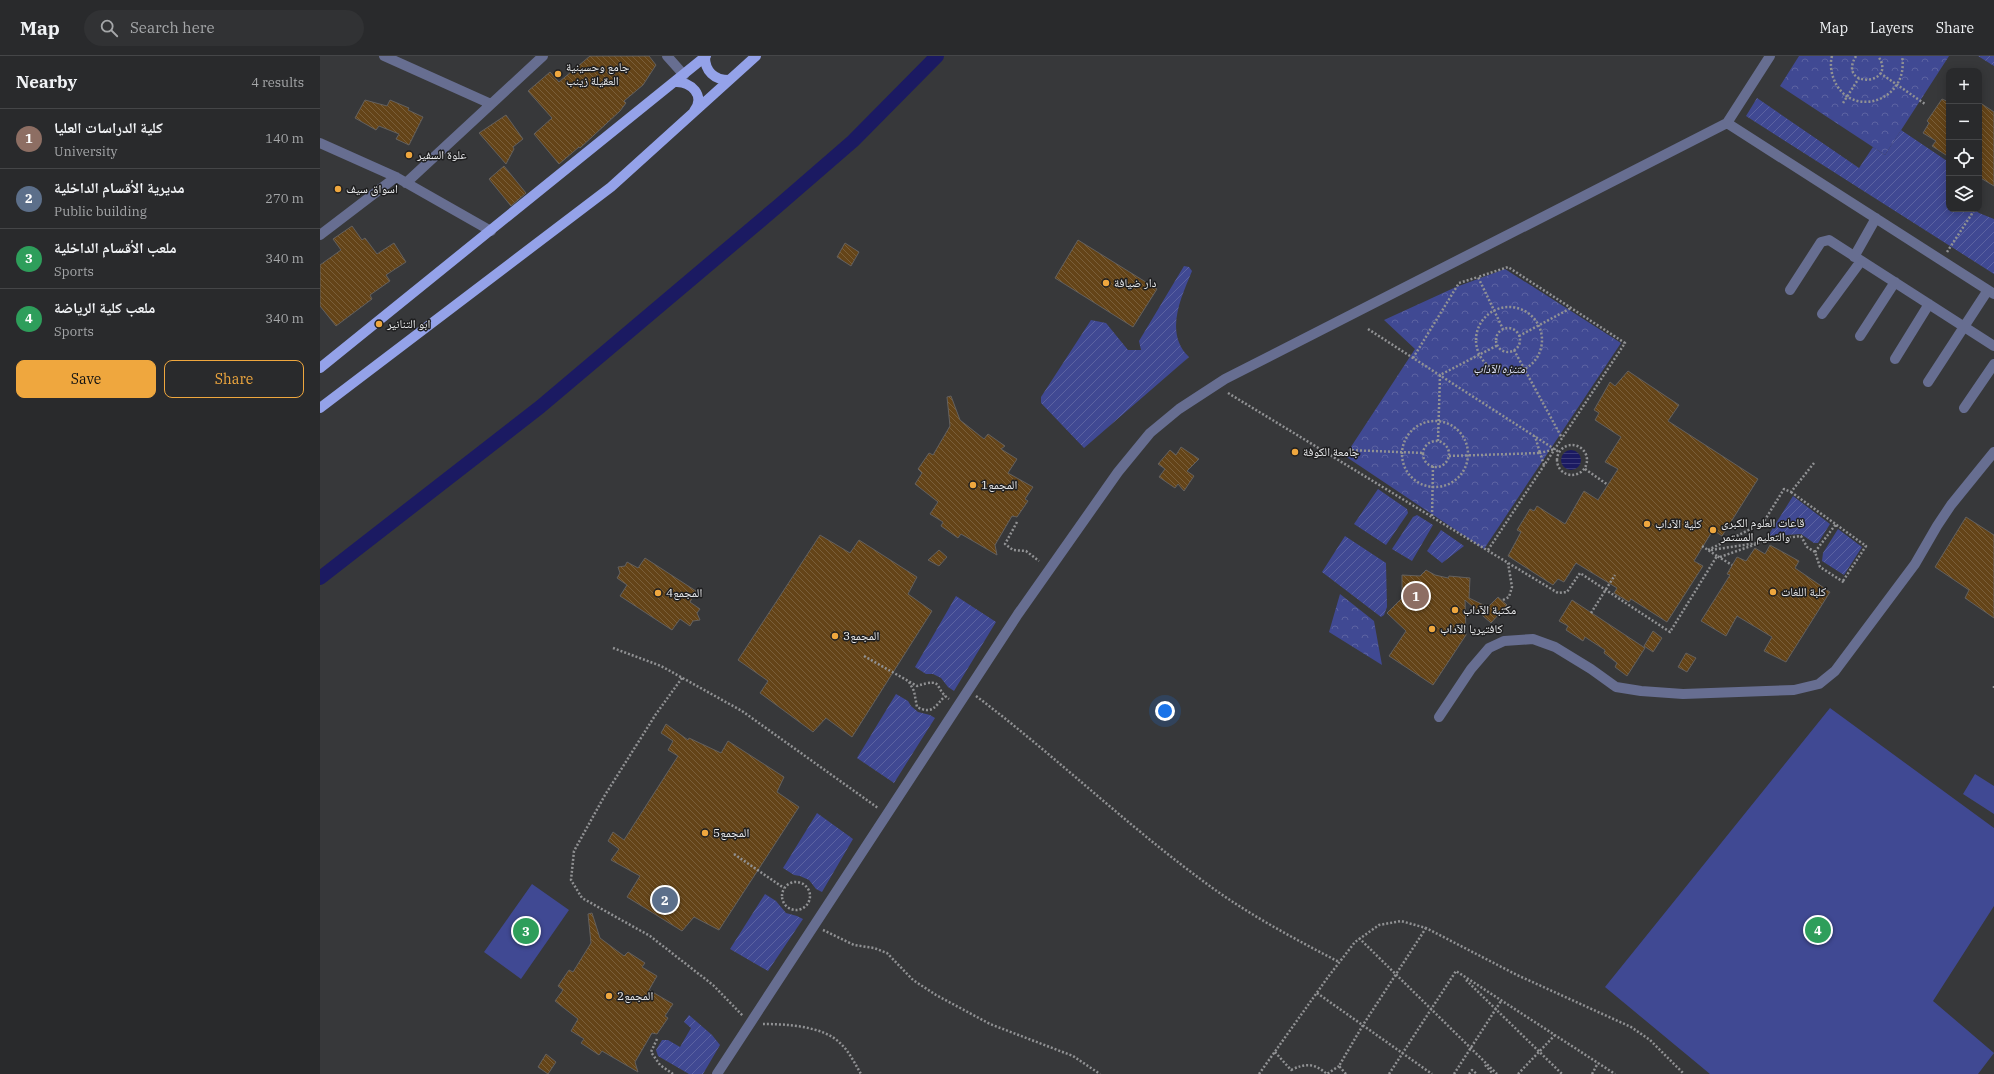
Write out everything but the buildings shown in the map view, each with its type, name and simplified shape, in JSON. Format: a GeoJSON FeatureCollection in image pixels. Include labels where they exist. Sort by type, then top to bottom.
{"type":"FeatureCollection","features":[{"type":"Feature","properties":{"kind":"main road"},"geometry":{"type":"LineString","coordinates":[[320,368],[706,56]]}},
{"type":"Feature","properties":{"kind":"main road"},"geometry":{"type":"LineString","coordinates":[[706,56],[707,67],[713,76],[723,80],[729,80]]}},
{"type":"Feature","properties":{"kind":"main road"},"geometry":{"type":"LineString","coordinates":[[320,408],[611,187],[756,56]]}},
{"type":"Feature","properties":{"kind":"main road"},"geometry":{"type":"LineString","coordinates":[[675,82],[689,84],[697,92],[698,103],[692,113]]}},
{"type":"Feature","properties":{"kind":"street"},"geometry":{"type":"LineString","coordinates":[[384,56],[492,104]]}},
{"type":"Feature","properties":{"kind":"street"},"geometry":{"type":"LineString","coordinates":[[406,183],[543,56]]}},
{"type":"Feature","properties":{"kind":"street"},"geometry":{"type":"LineString","coordinates":[[667,56],[684,75]]}},
{"type":"Feature","properties":{"kind":"street"},"geometry":{"type":"LineString","coordinates":[[717,1074],[1018,614],[1118,472],[1150,433],[1179,409],[1225,379],[1727,123],[1770,56]]}},
{"type":"Feature","properties":{"kind":"street"},"geometry":{"type":"LineString","coordinates":[[1727,123],[1991,292],[1964,327],[1928,382]]}},
{"type":"Feature","properties":{"kind":"street"},"geometry":{"type":"LineString","coordinates":[[320,143],[396,177],[491,231]]}},
{"type":"Feature","properties":{"kind":"street"},"geometry":{"type":"LineString","coordinates":[[320,235],[396,177]]}},
{"type":"Feature","properties":{"kind":"street"},"geometry":{"type":"LineString","coordinates":[[1822,314],[1858,259],[1876,218]]}},
{"type":"Feature","properties":{"kind":"street"},"geometry":{"type":"LineString","coordinates":[[1790,290],[1824,240],[1829,240],[1994,346]]}},
{"type":"Feature","properties":{"kind":"street"},"geometry":{"type":"LineString","coordinates":[[1860,336],[1895,282]]}},
{"type":"Feature","properties":{"kind":"street"},"geometry":{"type":"LineString","coordinates":[[1894,359],[1929,304]]}},
{"type":"Feature","properties":{"kind":"street"},"geometry":{"type":"LineString","coordinates":[[1964,408],[1994,364]]}},
{"type":"Feature","properties":{"kind":"street"},"geometry":{"type":"LineString","coordinates":[[1439,717],[1471,668],[1489,648],[1504,641],[1533,639],[1555,647],[1616,687],[1641,691],[1683,694],[1794,690],[1819,684],[1835,671],[1915,564],[1937,526],[1951,506],[1994,452]]}},
{"type":"Feature","properties":{"kind":"path"},"geometry":{"type":"LineString","coordinates":[[1832,56],[1831,71],[1835,83],[1847,96],[1864,102],[1876,101],[1887,96],[1898,85],[1903,71],[1902,56]]}},
{"type":"Feature","properties":{"kind":"path"},"geometry":{"type":"LineString","coordinates":[[1855,56],[1853,61],[1853,70],[1859,78],[1871,80],[1880,73],[1882,66],[1878,56]]}},
{"type":"Feature","properties":{"kind":"path"},"geometry":{"type":"LineString","coordinates":[[1880,73],[1925,104]]}},
{"type":"Feature","properties":{"kind":"path"},"geometry":{"type":"LineString","coordinates":[[1843,103],[1859,78]]}},
{"type":"Feature","properties":{"kind":"path"},"geometry":{"type":"LineString","coordinates":[[1941,260],[1973,212]]}},
{"type":"Feature","properties":{"kind":"path"},"geometry":{"type":"LineString","coordinates":[[1413,358],[1459,283],[1508,267],[1625,343],[1488,550]]}},
{"type":"Feature","properties":{"kind":"path"},"geometry":{"type":"LineString","coordinates":[[1478,277],[1504,329]]}},
{"type":"Feature","properties":{"kind":"path"},"geometry":{"type":"LineString","coordinates":[[1507,307],[1520,308],[1531,315],[1539,325],[1542,338],[1541,350],[1535,362],[1525,370],[1512,373],[1499,372],[1488,365],[1480,355],[1476,340],[1477,333],[1483,320],[1494,310],[1507,307]]}},
{"type":"Feature","properties":{"kind":"path"},"geometry":{"type":"LineString","coordinates":[[1519,336],[1571,308]]}},
{"type":"Feature","properties":{"kind":"path"},"geometry":{"type":"LineString","coordinates":[[1511,328],[1519,336],[1519,344],[1514,350],[1503,351],[1498,345],[1497,338],[1504,329],[1511,328]]}},
{"type":"Feature","properties":{"kind":"path"},"geometry":{"type":"LineString","coordinates":[[1368,329],[1559,452]]}},
{"type":"Feature","properties":{"kind":"path"},"geometry":{"type":"LineString","coordinates":[[1440,375],[1498,345]]}},
{"type":"Feature","properties":{"kind":"path"},"geometry":{"type":"LineString","coordinates":[[1514,350],[1562,438]]}},
{"type":"Feature","properties":{"kind":"path"},"geometry":{"type":"LineString","coordinates":[[1438,441],[1440,375]]}},
{"type":"Feature","properties":{"kind":"path"},"geometry":{"type":"LineString","coordinates":[[1228,393],[1558,593],[1567,592],[1580,573],[1670,632],[1718,556],[1765,542]]}},
{"type":"Feature","properties":{"kind":"path"},"geometry":{"type":"LineString","coordinates":[[1438,422],[1452,426],[1462,435],[1468,448],[1468,455],[1466,467],[1459,477],[1449,484],[1433,487],[1419,483],[1410,475],[1404,464],[1402,452],[1406,440],[1414,429],[1425,423],[1438,422]]}},
{"type":"Feature","properties":{"kind":"path"},"geometry":{"type":"LineString","coordinates":[[1536,436],[1544,465]]}},
{"type":"Feature","properties":{"kind":"path"},"geometry":{"type":"LineString","coordinates":[[1438,441],[1448,447],[1449,456],[1448,460],[1442,466],[1433,466],[1426,461],[1424,453],[1426,446],[1438,441]]}},
{"type":"Feature","properties":{"kind":"path"},"geometry":{"type":"LineString","coordinates":[[1572,445],[1581,448],[1587,455],[1587,465],[1585,469],[1576,475],[1566,474],[1562,471],[1557,462],[1559,452],[1567,446],[1572,445]]}},
{"type":"Feature","properties":{"kind":"path"},"geometry":{"type":"LineString","coordinates":[[1449,456],[1540,453],[1555,449]]}},
{"type":"Feature","properties":{"kind":"path"},"geometry":{"type":"LineString","coordinates":[[1348,450],[1424,453]]}},
{"type":"Feature","properties":{"kind":"path"},"geometry":{"type":"LineString","coordinates":[[1791,492],[1814,463]]}},
{"type":"Feature","properties":{"kind":"path"},"geometry":{"type":"LineString","coordinates":[[1432,517],[1433,466]]}},
{"type":"Feature","properties":{"kind":"path"},"geometry":{"type":"LineString","coordinates":[[1585,469],[1608,485]]}},
{"type":"Feature","properties":{"kind":"path"},"geometry":{"type":"LineString","coordinates":[[1784,489],[1791,492],[1866,546],[1844,582],[1820,567],[1815,552],[1807,547],[1800,536],[1708,550],[1764,523],[1784,489]]}},
{"type":"Feature","properties":{"kind":"path"},"geometry":{"type":"LineString","coordinates":[[1017,522],[1005,544],[1013,550],[1026,551],[1039,561]]}},
{"type":"Feature","properties":{"kind":"path"},"geometry":{"type":"LineString","coordinates":[[1815,552],[1836,524]]}},
{"type":"Feature","properties":{"kind":"path"},"geometry":{"type":"LineString","coordinates":[[1702,546],[1732,565]]}},
{"type":"Feature","properties":{"kind":"path"},"geometry":{"type":"LineString","coordinates":[[1503,600],[1509,597],[1512,587],[1508,562]]}},
{"type":"Feature","properties":{"kind":"path"},"geometry":{"type":"LineString","coordinates":[[1591,613],[1615,575]]}},
{"type":"Feature","properties":{"kind":"path"},"geometry":{"type":"LineString","coordinates":[[613,648],[661,666],[742,711],[886,814]]}},
{"type":"Feature","properties":{"kind":"path"},"geometry":{"type":"LineString","coordinates":[[864,656],[917,686],[926,682],[934,682],[940,686],[945,696],[952,700]]}},
{"type":"Feature","properties":{"kind":"path"},"geometry":{"type":"LineString","coordinates":[[682,678],[656,714],[601,802],[574,851],[571,880],[582,898],[650,936],[713,985],[749,1023],[807,1028],[826,1033],[840,1043],[861,1074]]}},
{"type":"Feature","properties":{"kind":"path"},"geometry":{"type":"LineString","coordinates":[[909,681],[914,691],[917,707],[924,711],[933,709],[945,696]]}},
{"type":"Feature","properties":{"kind":"path"},"geometry":{"type":"LineString","coordinates":[[968,690],[1013,723],[1145,836],[1200,880],[1288,935],[1339,962]]}},
{"type":"Feature","properties":{"kind":"path"},"geometry":{"type":"LineString","coordinates":[[734,854],[784,888]]}},
{"type":"Feature","properties":{"kind":"path"},"geometry":{"type":"LineString","coordinates":[[794,882],[803,884],[809,890],[809,900],[804,907],[800,909],[791,908],[784,902],[782,893],[784,888],[794,882]]}},
{"type":"Feature","properties":{"kind":"path"},"geometry":{"type":"LineString","coordinates":[[809,900],[814,900]]}},
{"type":"Feature","properties":{"kind":"path"},"geometry":{"type":"LineString","coordinates":[[1259,1074],[1339,962],[1359,938],[1379,925],[1401,921],[1426,928],[1517,975],[1642,1033],[1684,1074]]}},
{"type":"Feature","properties":{"kind":"path"},"geometry":{"type":"LineString","coordinates":[[813,926],[839,939],[887,953],[913,980],[936,995],[990,1024],[1073,1056],[1100,1074]]}},
{"type":"Feature","properties":{"kind":"path"},"geometry":{"type":"LineString","coordinates":[[1275,1052],[1291,1070],[1303,1065],[1312,1064],[1327,1074],[1339,1066],[1363,1025],[1426,928]]}},
{"type":"Feature","properties":{"kind":"path"},"geometry":{"type":"LineString","coordinates":[[1359,938],[1496,1074]]}},
{"type":"Feature","properties":{"kind":"path"},"geometry":{"type":"LineString","coordinates":[[1389,1074],[1456,972],[1615,1074]]}},
{"type":"Feature","properties":{"kind":"path"},"geometry":{"type":"LineString","coordinates":[[1461,975],[1562,1074]]}},
{"type":"Feature","properties":{"kind":"path"},"geometry":{"type":"LineString","coordinates":[[1317,993],[1432,1074]]}},
{"type":"Feature","properties":{"kind":"path"},"geometry":{"type":"LineString","coordinates":[[1454,1074],[1501,1001]]}},
{"type":"Feature","properties":{"kind":"path"},"geometry":{"type":"LineString","coordinates":[[1518,1074],[1555,1035]]}},
{"type":"Feature","properties":{"kind":"path"},"geometry":{"type":"LineString","coordinates":[[657,1040],[651,1052],[660,1065],[673,1074]]}},
{"type":"Feature","properties":{"kind":"path"},"geometry":{"type":"LineString","coordinates":[[1477,1055],[1493,1074]]}},
{"type":"Feature","properties":{"kind":"path"},"geometry":{"type":"LineString","coordinates":[[1592,1074],[1598,1063]]}},
{"type":"Feature","properties":{"kind":"path"},"geometry":{"type":"LineString","coordinates":[[1339,1066],[1346,1074]]}},
{"type":"Feature","properties":{"kind":"path"},"geometry":{"type":"LineString","coordinates":[[1469,1074],[1472,1070],[1477,1074]]}},
{"type":"Feature","properties":{"kind":"green space"},"geometry":{"type":"Polygon","coordinates":[[[1799,56],[1949,56],[1885,155],[1780,86],[1799,56]]]}},
{"type":"Feature","properties":{"kind":"green space"},"geometry":{"type":"Polygon","coordinates":[[[1978,56],[1994,56],[1994,66],[1978,56]]]}},
{"type":"Feature","properties":{"kind":"green space"},"geometry":{"type":"Polygon","coordinates":[[[1757,98],[1859,168],[1873,147],[1885,155],[1901,130],[1946,160],[1946,212],[1978,212],[1994,219],[1994,274],[1746,116],[1757,98]]]}},
{"type":"Feature","properties":{"kind":"green space"},"geometry":{"type":"Polygon","coordinates":[[[1184,266],[1189,267],[1192,271],[1183,292],[1177,315],[1176,326],[1177,337],[1182,348],[1189,357],[1084,448],[1041,403],[1041,397],[1091,320],[1106,323],[1128,350],[1141,350],[1139,341],[1184,266]]]}},
{"type":"Feature","properties":{"kind":"green space","name":"متنزه الآداب"},"geometry":{"type":"Polygon","coordinates":[[[1505,269],[1621,343],[1484,549],[1345,456],[1415,349],[1384,320],[1456,287],[1505,269]]]}},
{"type":"Feature","properties":{"kind":"green space"},"geometry":{"type":"Polygon","coordinates":[[[1378,489],[1407,509],[1408,513],[1386,545],[1354,524],[1378,489]]]}},
{"type":"Feature","properties":{"kind":"green space"},"geometry":{"type":"Polygon","coordinates":[[[1793,496],[1830,524],[1818,543],[1814,543],[1801,534],[1768,536],[1793,496]]]}},
{"type":"Feature","properties":{"kind":"green space"},"geometry":{"type":"Polygon","coordinates":[[[1417,515],[1433,525],[1412,561],[1392,549],[1413,517],[1417,515]]]}},
{"type":"Feature","properties":{"kind":"green space"},"geometry":{"type":"Polygon","coordinates":[[[1838,529],[1862,547],[1844,575],[1822,561],[1823,553],[1838,529]]]}},
{"type":"Feature","properties":{"kind":"green space"},"geometry":{"type":"Polygon","coordinates":[[[1441,530],[1464,546],[1442,563],[1427,551],[1441,530]]]}},
{"type":"Feature","properties":{"kind":"green space"},"geometry":{"type":"Polygon","coordinates":[[[1345,536],[1386,563],[1387,607],[1384,615],[1381,617],[1322,572],[1345,536]]]}},
{"type":"Feature","properties":{"kind":"green space"},"geometry":{"type":"Polygon","coordinates":[[[1340,594],[1374,621],[1382,665],[1329,632],[1340,594]]]}},
{"type":"Feature","properties":{"kind":"green space"},"geometry":{"type":"Polygon","coordinates":[[[956,596],[996,622],[954,691],[948,687],[941,678],[933,674],[926,674],[915,667],[956,596]]]}},
{"type":"Feature","properties":{"kind":"green space"},"geometry":{"type":"Polygon","coordinates":[[[896,694],[908,701],[918,712],[935,718],[894,783],[857,758],[896,694]]]}},
{"type":"Feature","properties":{"kind":"green space"},"geometry":{"type":"Polygon","coordinates":[[[1830,708],[1994,828],[1994,906],[1933,1001],[1994,1053],[1978,1074],[1710,1074],[1605,987],[1830,708]]]}},
{"type":"Feature","properties":{"kind":"green space"},"geometry":{"type":"Polygon","coordinates":[[[1975,774],[1994,786],[1994,814],[1963,794],[1975,774]]]}},
{"type":"Feature","properties":{"kind":"green space"},"geometry":{"type":"Polygon","coordinates":[[[817,813],[853,839],[822,892],[816,889],[809,880],[794,875],[783,868],[817,813]]]}},
{"type":"Feature","properties":{"kind":"green space"},"geometry":{"type":"Polygon","coordinates":[[[532,884],[569,910],[521,979],[484,952],[532,884]]]}},
{"type":"Feature","properties":{"kind":"green space"},"geometry":{"type":"Polygon","coordinates":[[[765,894],[776,901],[786,913],[803,919],[768,971],[730,949],[765,894]]]}},
{"type":"Feature","properties":{"kind":"green space"},"geometry":{"type":"Polygon","coordinates":[[[689,1015],[712,1035],[720,1045],[703,1074],[689,1074],[658,1056],[656,1050],[662,1040],[668,1040],[680,1047],[691,1028],[684,1022],[689,1015]]]}},
{"type":"Feature","properties":{"kind":"shaded area"},"geometry":{"type":"Polygon","coordinates":[[[1571,450],[1578,453],[1581,460],[1578,467],[1571,470],[1564,467],[1561,460],[1564,453],[1571,450]]]}},
{"type":"Feature","properties":{"kind":"waterway"},"geometry":{"type":"LineString","coordinates":[[320,578],[540,407],[778,206],[853,141],[937,56]]}},
{"type":"Feature","properties":{"kind":"place","name":"جامع وحسينية العقيلة زينب"},"geometry":{"type":"Point","coordinates":[558,74]}},
{"type":"Feature","properties":{"kind":"place","name":"علوة السفير"},"geometry":{"type":"Point","coordinates":[409,155]}},
{"type":"Feature","properties":{"kind":"place","name":"اسواق سيف"},"geometry":{"type":"Point","coordinates":[338,189]}},
{"type":"Feature","properties":{"kind":"place","name":"دار ضيافة"},"geometry":{"type":"Point","coordinates":[1106,283]}},
{"type":"Feature","properties":{"kind":"place","name":"ابو التنانير"},"geometry":{"type":"Point","coordinates":[379,324]}},
{"type":"Feature","properties":{"kind":"place","name":"جامعة الكوفة"},"geometry":{"type":"Point","coordinates":[1295,452]}},
{"type":"Feature","properties":{"kind":"place","name":"المجمع1"},"geometry":{"type":"Point","coordinates":[973,485]}},
{"type":"Feature","properties":{"kind":"place","name":"كلية الآداب"},"geometry":{"type":"Point","coordinates":[1647,524]}},
{"type":"Feature","properties":{"kind":"place","name":"قاعات العلوم الكبرى والتعليم المستمر"},"geometry":{"type":"Point","coordinates":[1713,530]}},
{"type":"Feature","properties":{"kind":"place","name":"كلبة اللغات"},"geometry":{"type":"Point","coordinates":[1773,592]}},
{"type":"Feature","properties":{"kind":"place","name":"المجمع4"},"geometry":{"type":"Point","coordinates":[658,593]}},
{"type":"Feature","properties":{"kind":"place","name":"كلية الدراسات العليا"},"geometry":{"type":"Point","coordinates":[1416,596]}},
{"type":"Feature","properties":{"kind":"place","name":"مكتبة الآداب"},"geometry":{"type":"Point","coordinates":[1455,610]}},
{"type":"Feature","properties":{"kind":"place","name":"كافتيريا الآداب"},"geometry":{"type":"Point","coordinates":[1432,629]}},
{"type":"Feature","properties":{"kind":"place","name":"المجمع3"},"geometry":{"type":"Point","coordinates":[835,636]}},
{"type":"Feature","properties":{"kind":"place","name":"المجمع5"},"geometry":{"type":"Point","coordinates":[705,833]}},
{"type":"Feature","properties":{"kind":"place","name":"مديرية الأقسام الداخلية"},"geometry":{"type":"Point","coordinates":[665,900]}},
{"type":"Feature","properties":{"kind":"place","name":"ملعب كلية الرياضة"},"geometry":{"type":"Point","coordinates":[1818,930]}},
{"type":"Feature","properties":{"kind":"place","name":"ملعب الأقسام الداخلية"},"geometry":{"type":"Point","coordinates":[526,931]}},
{"type":"Feature","properties":{"kind":"place","name":"المجمع2"},"geometry":{"type":"Point","coordinates":[609,996]}}]}
